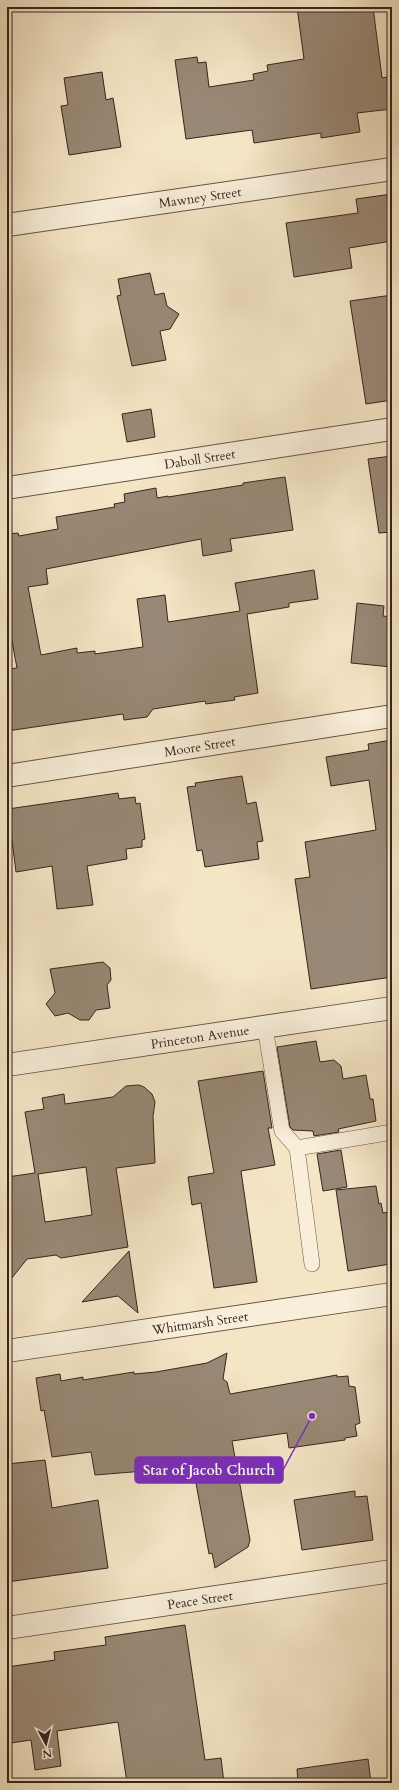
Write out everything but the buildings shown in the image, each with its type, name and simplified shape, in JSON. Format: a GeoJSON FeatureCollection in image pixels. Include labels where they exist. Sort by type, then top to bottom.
{"type":"FeatureCollection","features":[{"type":"Feature","properties":{"kind":"street","name":"Mawney Street"},"geometry":{"type":"LineString","coordinates":[[7,225],[392,169]]}},
{"type":"Feature","properties":{"kind":"street","name":"Daboll Street"},"geometry":{"type":"LineString","coordinates":[[7,488],[392,429]]}},
{"type":"Feature","properties":{"kind":"street","name":"Moore Street"},"geometry":{"type":"LineString","coordinates":[[7,776],[392,716]]}},
{"type":"Feature","properties":{"kind":"street","name":"Princeton Avenue"},"geometry":{"type":"LineString","coordinates":[[7,1065],[392,1008]]}},
{"type":"Feature","properties":{"kind":"street","name":"Whitmarsh Street"},"geometry":{"type":"LineString","coordinates":[[7,1351],[392,1294]]}},
{"type":"Feature","properties":{"kind":"street","name":"Peace Street"},"geometry":{"type":"LineString","coordinates":[[7,1628],[392,1571]]}},
{"type":"Feature","properties":{"kind":"lane"},"geometry":{"type":"LineString","coordinates":[[265,1027],[282,1131],[297,1148],[312,1264]]}},
{"type":"Feature","properties":{"kind":"lane"},"geometry":{"type":"LineString","coordinates":[[297,1148],[392,1132]]}},
{"type":"Feature","properties":{"kind":"place","name":"Star of Jacob Church"},"geometry":{"type":"Point","coordinates":[312,1416]}}]}
